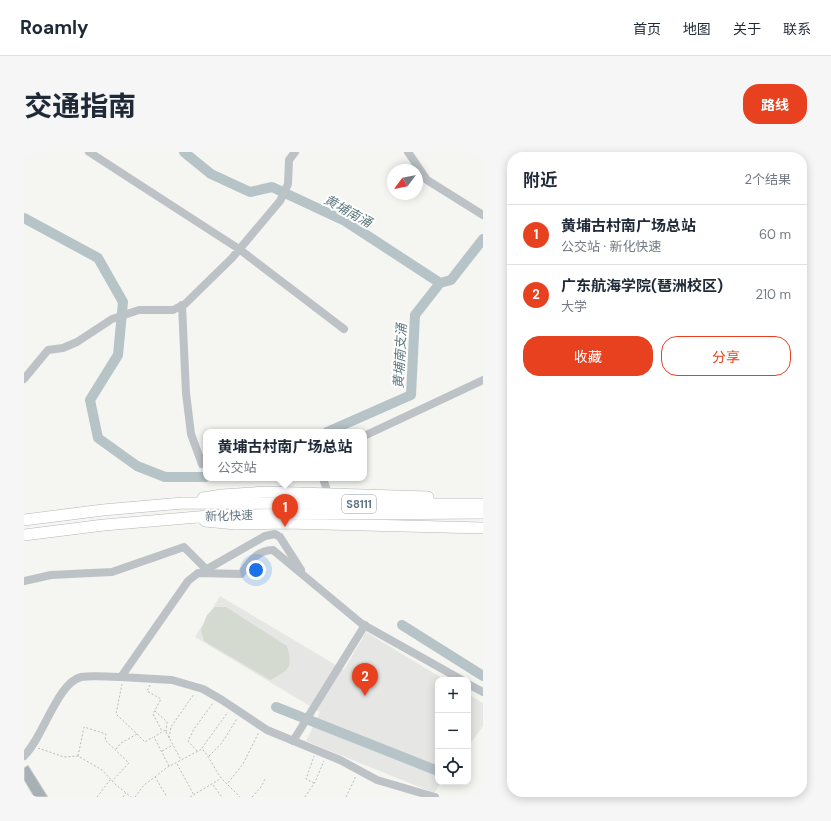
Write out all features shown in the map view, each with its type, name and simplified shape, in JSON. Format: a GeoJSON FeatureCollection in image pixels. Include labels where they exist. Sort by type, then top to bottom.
{"type":"FeatureCollection","features":[{"type":"Feature","properties":{"kind":"highway"},"geometry":{"type":"LineString","coordinates":[[183,503],[213,496],[240,493],[328,494],[475,499],[483,503]]}},
{"type":"Feature","properties":{"kind":"highway","name":"新化快速"},"geometry":{"type":"LineString","coordinates":[[24,520],[103,510],[183,503],[483,503]]}},
{"type":"Feature","properties":{"kind":"highway","name":"新化快速"},"geometry":{"type":"LineString","coordinates":[[24,535],[104,525],[236,515],[483,513]]}},
{"type":"Feature","properties":{"kind":"highway"},"geometry":{"type":"LineString","coordinates":[[186,518],[236,524],[286,523],[483,528]]}},
{"type":"Feature","properties":{"kind":"street"},"geometry":{"type":"LineString","coordinates":[[89,152],[239,249],[344,329]]}},
{"type":"Feature","properties":{"kind":"street"},"geometry":{"type":"LineString","coordinates":[[24,379],[48,350],[63,348],[77,342],[112,319],[138,310],[173,310],[182,305],[239,249],[280,201],[288,184],[289,160],[295,152]]}},
{"type":"Feature","properties":{"kind":"street"},"geometry":{"type":"LineString","coordinates":[[408,152],[427,180],[483,215]]}},
{"type":"Feature","properties":{"kind":"street"},"geometry":{"type":"LineString","coordinates":[[182,305],[186,393],[191,434],[202,464]]}},
{"type":"Feature","properties":{"kind":"street"},"geometry":{"type":"LineString","coordinates":[[367,435],[483,380]]}},
{"type":"Feature","properties":{"kind":"street"},"geometry":{"type":"LineString","coordinates":[[324,481],[328,494]]}},
{"type":"Feature","properties":{"kind":"street"},"geometry":{"type":"LineString","coordinates":[[122,677],[188,581],[198,573],[265,536],[275,534],[280,537],[306,577]]}},
{"type":"Feature","properties":{"kind":"street"},"geometry":{"type":"LineString","coordinates":[[24,581],[51,575],[112,572],[184,547],[203,571],[241,574],[256,555],[265,550],[273,550],[365,625],[457,677]]}},
{"type":"Feature","properties":{"kind":"street"},"geometry":{"type":"LineString","coordinates":[[293,740],[365,625]]}},
{"type":"Feature","properties":{"kind":"street"},"geometry":{"type":"LineString","coordinates":[[24,756],[32,746],[65,686],[71,682],[81,678],[122,677],[172,680],[198,688],[217,697],[262,727],[317,750],[377,780],[436,797]]}},
{"type":"Feature","properties":{"kind":"street"},"geometry":{"type":"LineString","coordinates":[[471,686],[483,692]]}},
{"type":"Feature","properties":{"kind":"path"},"geometry":{"type":"LineString","coordinates":[[122,677],[116,714],[145,742],[165,730],[181,760]]}},
{"type":"Feature","properties":{"kind":"path"},"geometry":{"type":"LineString","coordinates":[[154,679],[147,691],[161,699],[153,714],[162,732]]}},
{"type":"Feature","properties":{"kind":"path"},"geometry":{"type":"LineString","coordinates":[[169,738],[171,727],[198,688]]}},
{"type":"Feature","properties":{"kind":"path"},"geometry":{"type":"LineString","coordinates":[[197,751],[188,741],[194,729],[217,697]]}},
{"type":"Feature","properties":{"kind":"path"},"geometry":{"type":"LineString","coordinates":[[135,797],[144,785],[155,777],[169,767],[202,749],[232,706]]}},
{"type":"Feature","properties":{"kind":"path"},"geometry":{"type":"LineString","coordinates":[[155,711],[168,722],[166,733]]}},
{"type":"Feature","properties":{"kind":"path"},"geometry":{"type":"LineString","coordinates":[[209,756],[221,744],[241,713]]}},
{"type":"Feature","properties":{"kind":"path"},"geometry":{"type":"LineString","coordinates":[[227,784],[243,764],[262,727]]}},
{"type":"Feature","properties":{"kind":"path"},"geometry":{"type":"LineString","coordinates":[[78,756],[84,728],[106,734],[105,740],[129,763],[112,781]]}},
{"type":"Feature","properties":{"kind":"path"},"geometry":{"type":"LineString","coordinates":[[116,749],[121,743],[137,734]]}},
{"type":"Feature","properties":{"kind":"path"},"geometry":{"type":"LineString","coordinates":[[154,737],[169,767]]}},
{"type":"Feature","properties":{"kind":"path"},"geometry":{"type":"LineString","coordinates":[[162,752],[173,745]]}},
{"type":"Feature","properties":{"kind":"path"},"geometry":{"type":"LineString","coordinates":[[32,746],[64,757],[78,756],[102,770],[112,781],[131,797]]}},
{"type":"Feature","properties":{"kind":"path"},"geometry":{"type":"LineString","coordinates":[[202,749],[209,756],[220,778],[240,797]]}},
{"type":"Feature","properties":{"kind":"path"},"geometry":{"type":"LineString","coordinates":[[314,784],[306,779],[317,750]]}},
{"type":"Feature","properties":{"kind":"path"},"geometry":{"type":"LineString","coordinates":[[305,797],[314,784],[327,755]]}},
{"type":"Feature","properties":{"kind":"path"},"geometry":{"type":"LineString","coordinates":[[176,763],[194,795]]}},
{"type":"Feature","properties":{"kind":"path"},"geometry":{"type":"LineString","coordinates":[[346,797],[359,770]]}},
{"type":"Feature","properties":{"kind":"path"},"geometry":{"type":"LineString","coordinates":[[155,777],[167,797]]}},
{"type":"Feature","properties":{"kind":"path"},"geometry":{"type":"LineString","coordinates":[[190,797],[220,778]]}},
{"type":"Feature","properties":{"kind":"path"},"geometry":{"type":"LineString","coordinates":[[97,797],[110,779]]}},
{"type":"Feature","properties":{"kind":"path"},"geometry":{"type":"LineString","coordinates":[[252,797],[261,787],[265,779]]}},
{"type":"Feature","properties":{"kind":"path"},"geometry":{"type":"LineString","coordinates":[[212,784],[222,797]]}},
{"type":"Feature","properties":{"kind":"path"},"geometry":{"type":"LineString","coordinates":[[123,797],[126,793]]}},
{"type":"Feature","properties":{"kind":"shaded area"},"geometry":{"type":"Polygon","coordinates":[[[220,596],[344,670],[366,632],[440,677],[435,677],[435,785],[440,785],[434,793],[306,741],[320,712],[195,637],[220,596]]]}},
{"type":"Feature","properties":{"kind":"shaded area"},"geometry":{"type":"Polygon","coordinates":[[[215,607],[226,607],[287,646],[290,659],[288,668],[270,680],[204,641],[201,630],[207,615],[215,607]]]}},
{"type":"Feature","properties":{"kind":"shaded area"},"geometry":{"type":"Polygon","coordinates":[[[471,696],[483,703],[483,726],[471,743],[471,696]]]}},
{"type":"Feature","properties":{"kind":"building"},"geometry":{"type":"Polygon","coordinates":[[[28,765],[48,797],[34,797],[24,780],[24,768],[28,765]]]}},
{"type":"Feature","properties":{"kind":"waterway","name":"黄埔南涌"},"geometry":{"type":"LineString","coordinates":[[184,152],[211,174],[250,192],[272,187],[345,221],[440,283],[451,280],[483,239]]}},
{"type":"Feature","properties":{"kind":"waterway"},"geometry":{"type":"LineString","coordinates":[[24,218],[98,258],[123,302],[118,355],[90,400],[98,438],[137,466],[165,477],[203,477]]}},
{"type":"Feature","properties":{"kind":"waterway","name":"黄埔南支涌"},"geometry":{"type":"LineString","coordinates":[[334,429],[411,395],[415,315],[440,283]]}},
{"type":"Feature","properties":{"kind":"waterway","name":"黄埔南支涌"},"geometry":{"type":"LineString","coordinates":[[402,625],[483,676]]}},
{"type":"Feature","properties":{"kind":"waterway"},"geometry":{"type":"LineString","coordinates":[[276,707],[435,770]]}},
{"type":"Feature","properties":{"kind":"place","name":"黄埔古村南广场总站"},"geometry":{"type":"Point","coordinates":[285,527]}},
{"type":"Feature","properties":{"kind":"place","name":"广东航海学院(琶洲校区)"},"geometry":{"type":"Point","coordinates":[365,696]}}]}
